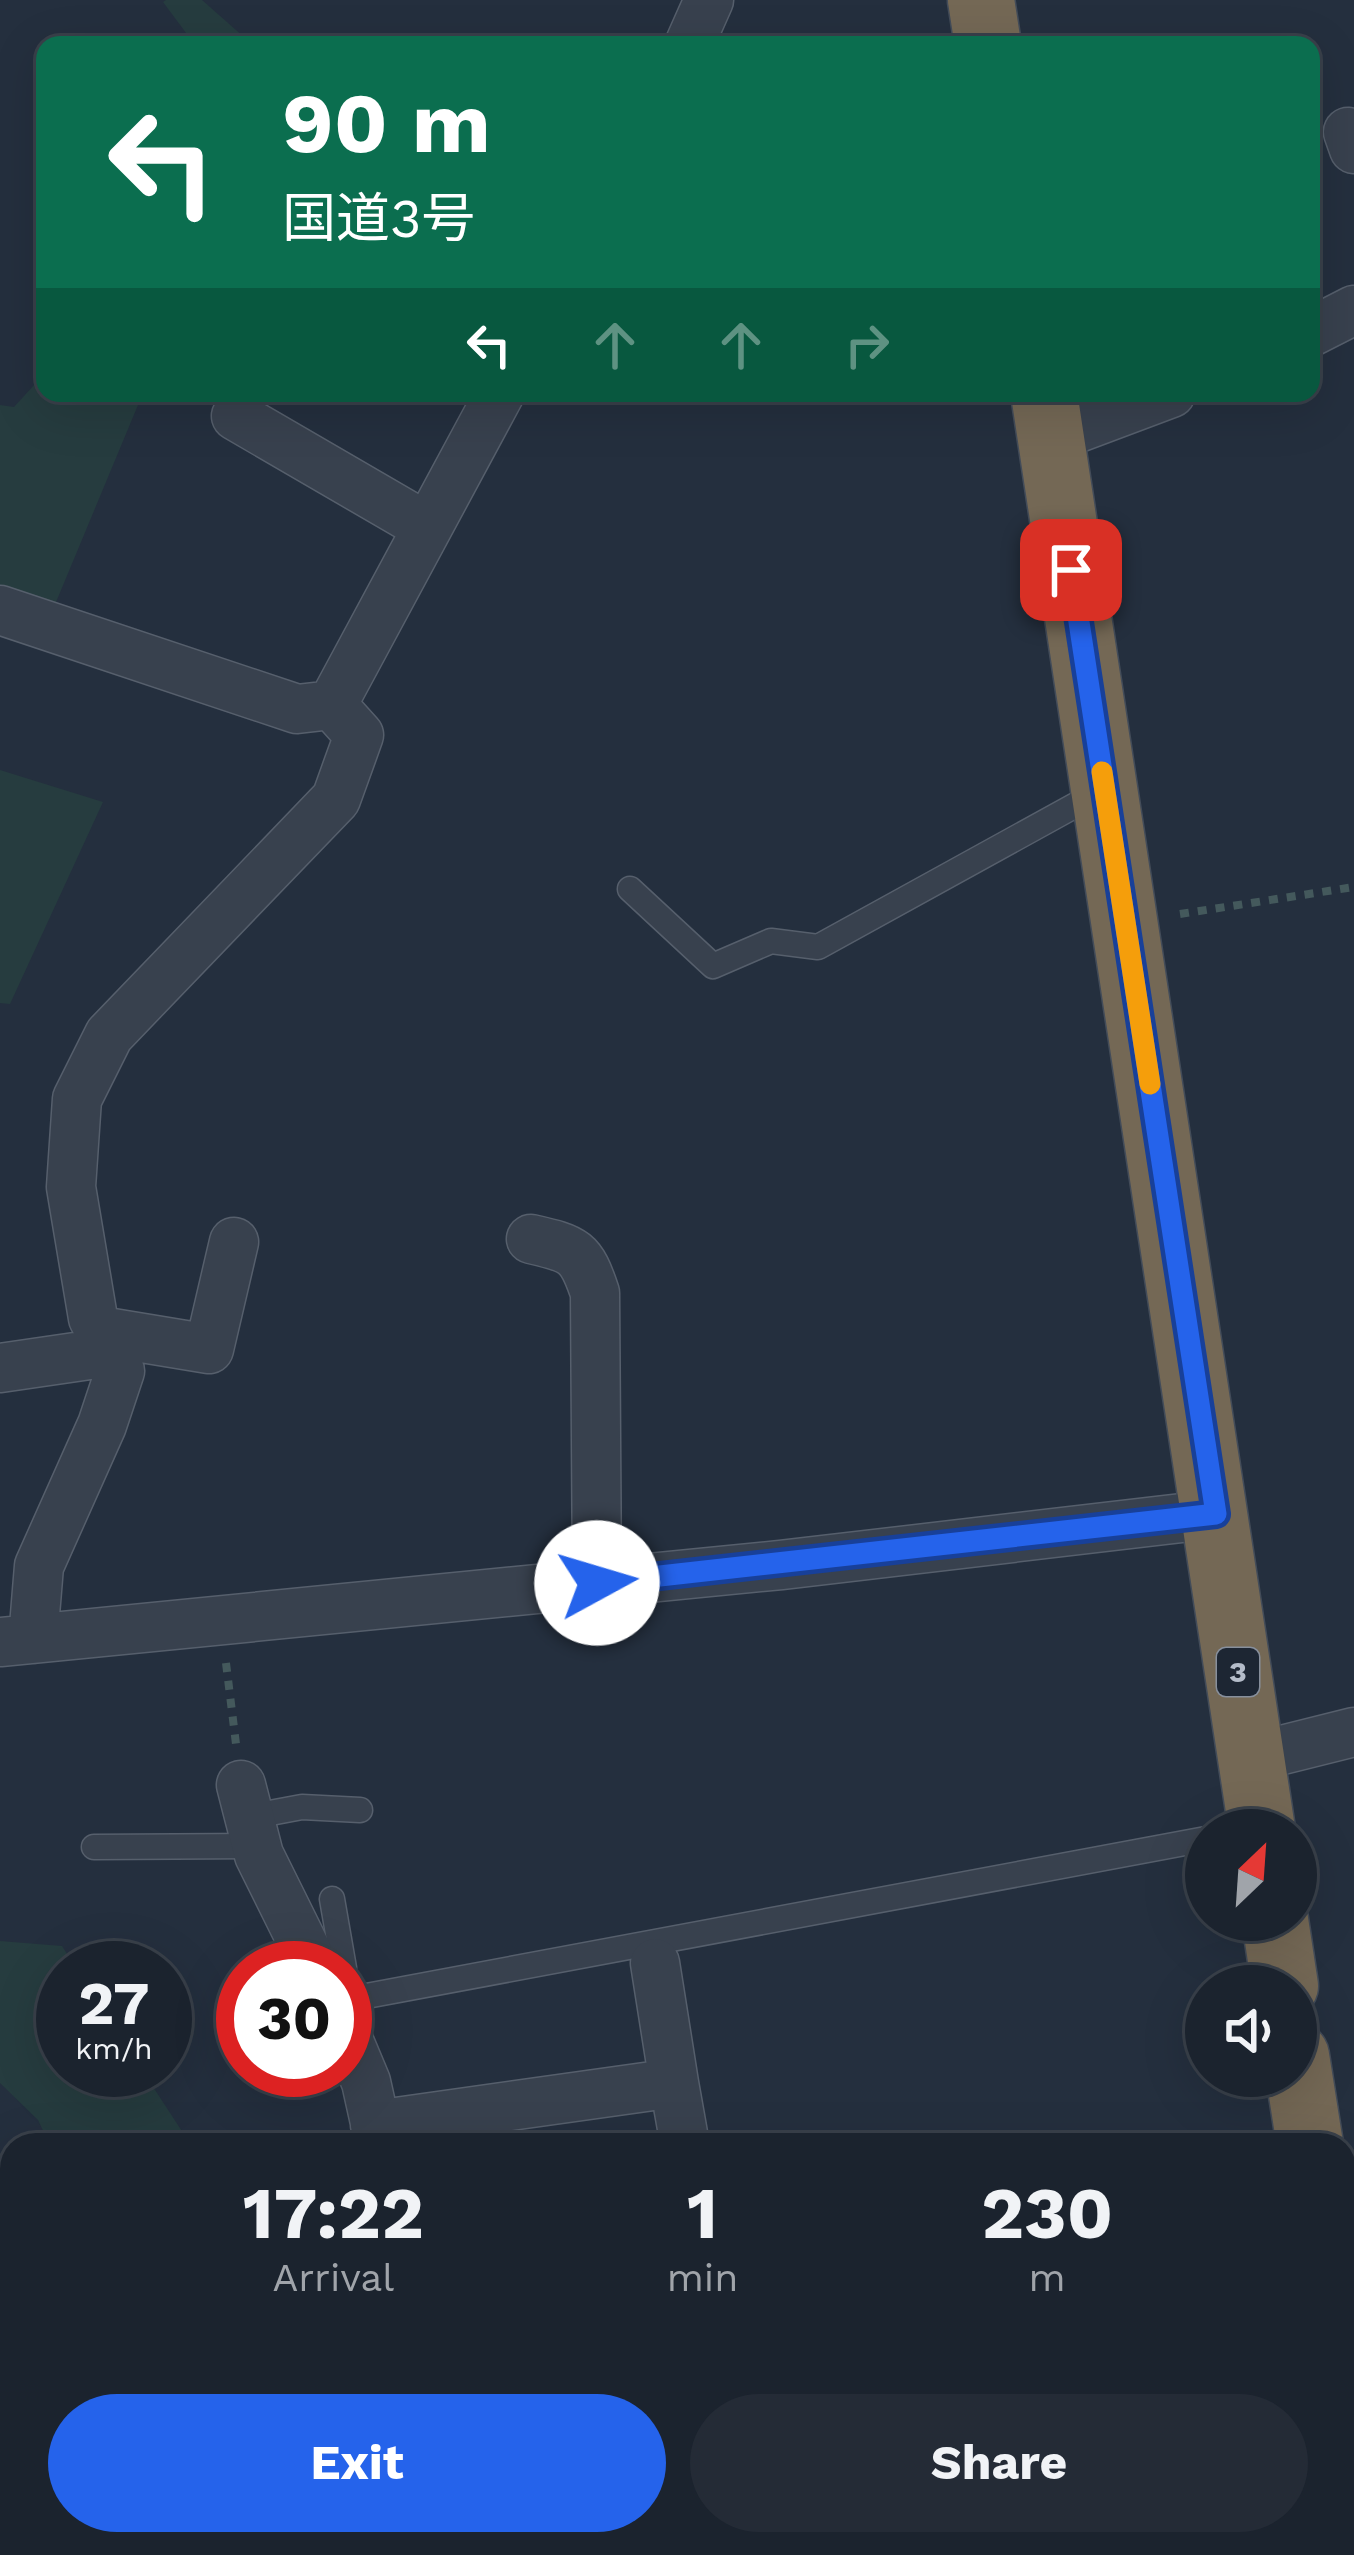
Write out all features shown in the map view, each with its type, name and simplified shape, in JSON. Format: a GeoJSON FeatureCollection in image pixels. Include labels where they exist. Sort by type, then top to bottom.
{"type":"FeatureCollection","features":[{"type":"Feature","properties":{"kind":"highway"},"geometry":{"type":"LineString","coordinates":[[981,0],[987,36]]}},
{"type":"Feature","properties":{"kind":"highway","name":"3"},"geometry":{"type":"LineString","coordinates":[[1048,416],[1216,1514],[1256,1809]]}},
{"type":"Feature","properties":{"kind":"highway"},"geometry":{"type":"LineString","coordinates":[[1302,2097],[1308,2133]]}},
{"type":"Feature","properties":{"kind":"street"},"geometry":{"type":"LineString","coordinates":[[693,36],[709,0]]}},
{"type":"Feature","properties":{"kind":"street"},"geometry":{"type":"LineString","coordinates":[[1320,327],[1354,310]]}},
{"type":"Feature","properties":{"kind":"street"},"geometry":{"type":"LineString","coordinates":[[332,705],[495,402]]}},
{"type":"Feature","properties":{"kind":"street"},"geometry":{"type":"LineString","coordinates":[[1048,416],[1123,402]]}},
{"type":"Feature","properties":{"kind":"street"},"geometry":{"type":"LineString","coordinates":[[236,416],[427,527]]}},
{"type":"Feature","properties":{"kind":"street"},"geometry":{"type":"LineString","coordinates":[[0,610],[297,709],[332,705]]}},
{"type":"Feature","properties":{"kind":"street"},"geometry":{"type":"LineString","coordinates":[[332,705],[359,735],[336,799],[109,1034],[77,1099],[70,1187],[93,1318],[119,1371],[102,1425],[39,1566],[16,1641],[1216,1514]]}},
{"type":"Feature","properties":{"kind":"street"},"geometry":{"type":"LineString","coordinates":[[532,1239],[567,1247],[584,1260],[595,1293],[597,1583]]}},
{"type":"Feature","properties":{"kind":"street"},"geometry":{"type":"LineString","coordinates":[[0,1368],[105,1341],[209,1349],[234,1242]]}},
{"type":"Feature","properties":{"kind":"street"},"geometry":{"type":"LineString","coordinates":[[1250,1758],[1354,1732]]}},
{"type":"Feature","properties":{"kind":"street"},"geometry":{"type":"LineString","coordinates":[[249,1816],[310,1941]]}},
{"type":"Feature","properties":{"kind":"street"},"geometry":{"type":"LineString","coordinates":[[655,1963],[683,2133]]}},
{"type":"Feature","properties":{"kind":"street"},"geometry":{"type":"LineString","coordinates":[[388,2133],[674,2083]]}},
{"type":"Feature","properties":{"kind":"street"},"geometry":{"type":"LineString","coordinates":[[369,2097],[377,2133]]}},
{"type":"Feature","properties":{"kind":"lane"},"geometry":{"type":"LineString","coordinates":[[630,890],[713,966],[771,940],[818,947],[1105,789]]}},
{"type":"Feature","properties":{"kind":"lane"},"geometry":{"type":"LineString","coordinates":[[94,1847],[302,1807],[360,1810]]}},
{"type":"Feature","properties":{"kind":"lane"},"geometry":{"type":"LineString","coordinates":[[372,1994],[1185,1843]]}},
{"type":"Feature","properties":{"kind":"lane"},"geometry":{"type":"LineString","coordinates":[[332,1899],[340,1941]]}},
{"type":"Feature","properties":{"kind":"path"},"geometry":{"type":"LineString","coordinates":[[1125,922],[1354,887]]}},
{"type":"Feature","properties":{"kind":"path"},"geometry":{"type":"LineString","coordinates":[[220,1620],[249,1816]]}},
{"type":"Feature","properties":{"kind":"green space"},"geometry":{"type":"Polygon","coordinates":[[[202,0],[243,36],[188,36],[163,2],[202,0]]]}},
{"type":"Feature","properties":{"kind":"green space"},"geometry":{"type":"Polygon","coordinates":[[[36,383],[36,402],[139,402],[54,607],[0,586],[0,405],[14,407],[36,383]]]}},
{"type":"Feature","properties":{"kind":"green space"},"geometry":{"type":"Polygon","coordinates":[[[0,770],[103,802],[10,1004],[0,1003],[0,770]]]}},
{"type":"Feature","properties":{"kind":"green space"},"geometry":{"type":"Polygon","coordinates":[[[0,1941],[36,1944],[36,2097],[160,2097],[183,2133],[44,2133],[38,2120],[0,2083],[0,1941]]]}},
{"type":"Feature","properties":{"kind":"slow traffic"},"geometry":{"type":"LineString","coordinates":[[1102,772],[1150,1084]]}},
{"type":"Feature","properties":{"kind":"route"},"geometry":{"type":"LineString","coordinates":[[597,1583],[1216,1514],[1071,570]]}}]}
